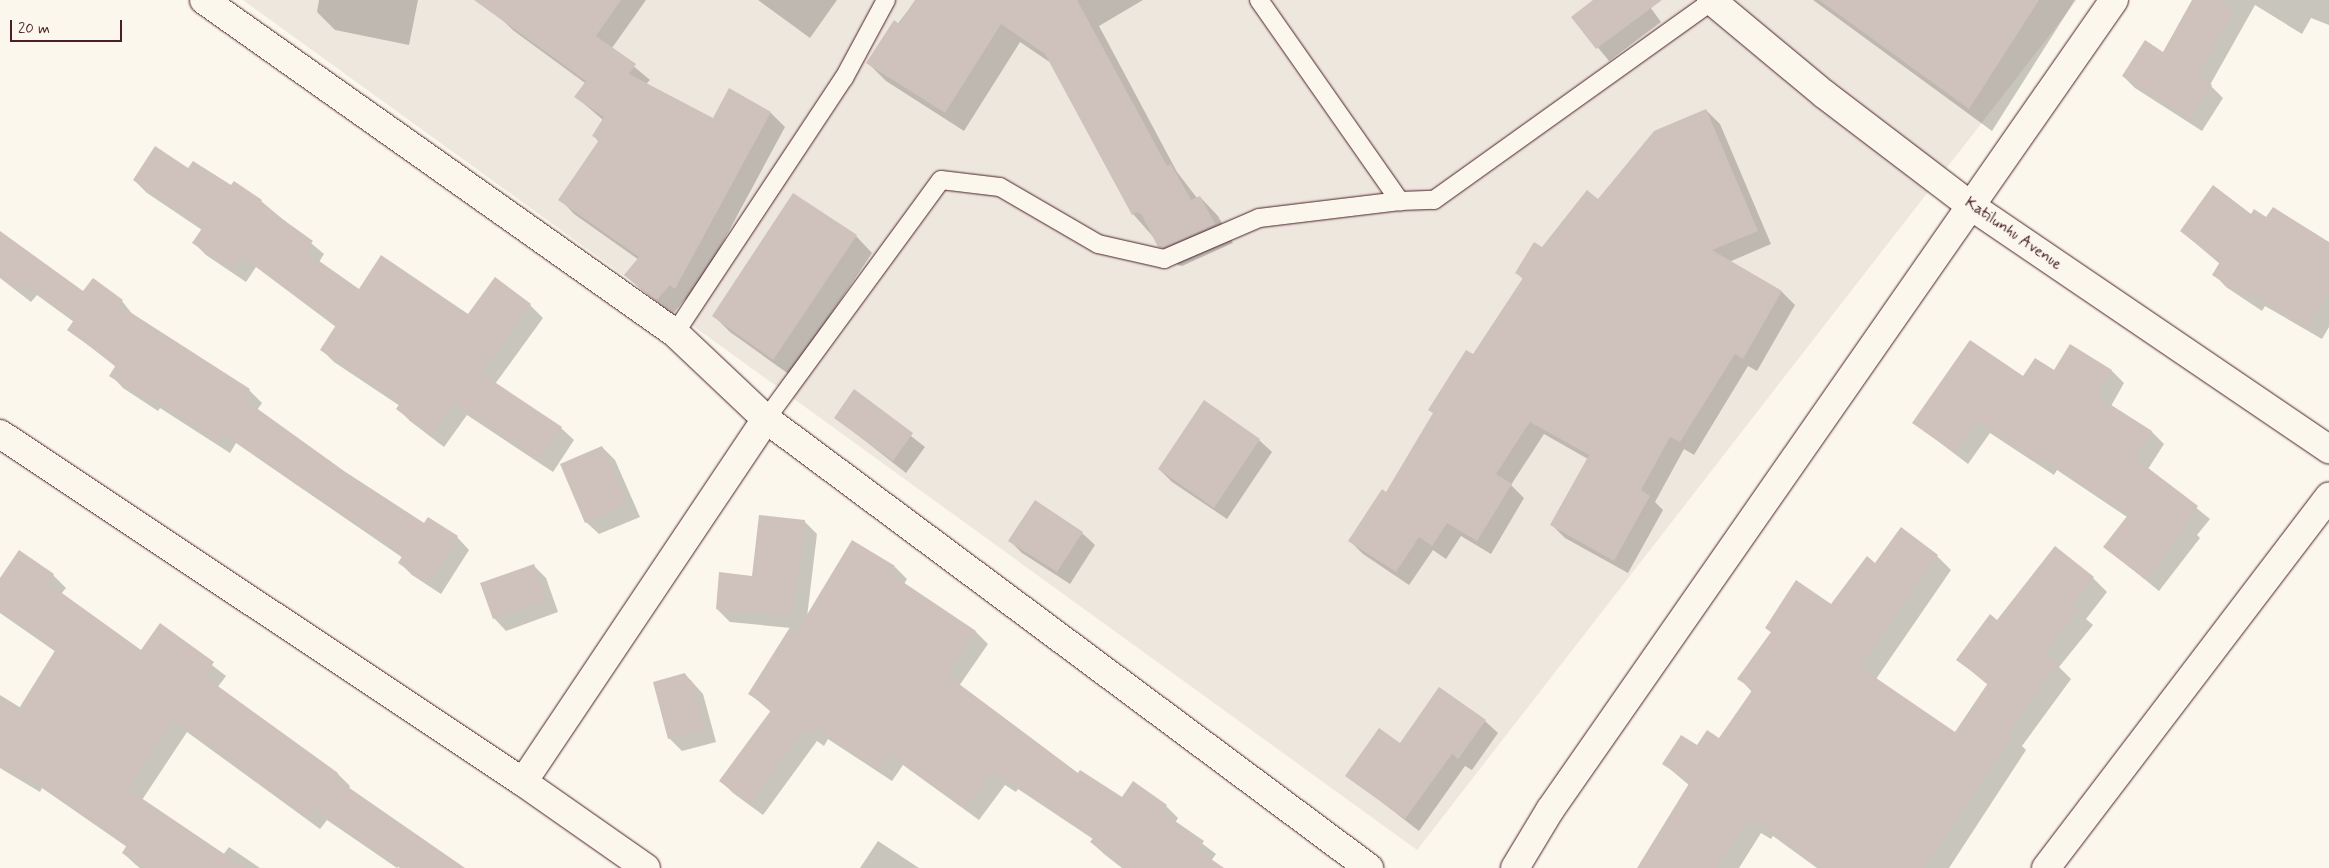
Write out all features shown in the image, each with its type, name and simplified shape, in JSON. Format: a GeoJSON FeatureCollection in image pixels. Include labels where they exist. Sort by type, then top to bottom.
{"type":"FeatureCollection","features":[{"type":"Feature","properties":{"kind":"street"},"geometry":{"type":"LineString","coordinates":[[204,0],[675,333],[766,419],[1369,868]]}},
{"type":"Feature","properties":{"kind":"street","name":"Katilunhu Avenue"},"geometry":{"type":"LineString","coordinates":[[1712,0],[1824,94],[1971,206],[2329,449]]}},
{"type":"Feature","properties":{"kind":"street"},"geometry":{"type":"LineString","coordinates":[[1515,868],[1550,810],[2114,0]]}},
{"type":"Feature","properties":{"kind":"street"},"geometry":{"type":"LineString","coordinates":[[523,782],[766,419]]}},
{"type":"Feature","properties":{"kind":"street"},"geometry":{"type":"LineString","coordinates":[[0,434],[523,782],[646,868]]}},
{"type":"Feature","properties":{"kind":"street"},"geometry":{"type":"LineString","coordinates":[[2046,868],[2329,497]]}},
{"type":"Feature","properties":{"kind":"lane"},"geometry":{"type":"LineString","coordinates":[[675,333],[844,78],[886,0]]}},
{"type":"Feature","properties":{"kind":"lane"},"geometry":{"type":"LineString","coordinates":[[1259,0],[1400,201]]}},
{"type":"Feature","properties":{"kind":"lane"},"geometry":{"type":"LineString","coordinates":[[766,419],[941,180],[1000,186],[1098,244],[1164,259],[1258,218],[1400,201],[1434,200],[1712,0]]}},
{"type":"Feature","properties":{"kind":"shaded area"},"geometry":{"type":"Polygon","coordinates":[[[243,0],[2077,0],[1417,850],[243,0]]]}},
{"type":"Feature","properties":{"kind":"building"},"geometry":{"type":"Polygon","coordinates":[[[474,0],[621,0],[596,36],[636,64],[629,74],[713,118],[729,88],[771,112],[675,289],[670,285],[656,301],[648,295],[624,275],[639,257],[558,200],[599,140],[592,136],[604,117],[574,97],[586,81],[474,0]]]}},
{"type":"Feature","properties":{"kind":"building"},"geometry":{"type":"Polygon","coordinates":[[[915,0],[1077,0],[1167,166],[1171,164],[1191,200],[1200,196],[1215,224],[1163,248],[1158,247],[1142,215],[1137,212],[1132,215],[1045,54],[1001,24],[945,113],[866,63],[894,20],[899,24],[915,0]]]}},
{"type":"Feature","properties":{"kind":"building"},"geometry":{"type":"Polygon","coordinates":[[[1593,0],[1662,0],[1596,49],[1571,17],[1593,0]]]}},
{"type":"Feature","properties":{"kind":"building"},"geometry":{"type":"Polygon","coordinates":[[[1819,0],[2039,0],[1969,109],[1819,0]]]}},
{"type":"Feature","properties":{"kind":"building"},"geometry":{"type":"Polygon","coordinates":[[[2192,0],[2219,0],[2235,9],[2198,75],[2212,85],[2190,120],[2122,76],[2145,40],[2163,52],[2192,0]]]}},
{"type":"Feature","properties":{"kind":"building"},"geometry":{"type":"Polygon","coordinates":[[[1706,109],[1758,231],[1712,250],[1782,291],[1743,359],[1735,354],[1680,442],[1670,437],[1641,490],[1650,496],[1614,561],[1550,525],[1589,455],[1530,422],[1496,474],[1512,484],[1477,541],[1447,523],[1432,546],[1419,537],[1396,572],[1348,541],[1382,489],[1386,492],[1433,413],[1428,410],[1466,350],[1473,354],[1523,278],[1515,273],[1534,242],[1542,247],[1587,190],[1598,199],[1654,131],[1706,109]]]}},
{"type":"Feature","properties":{"kind":"building"},"geometry":{"type":"Polygon","coordinates":[[[155,146],[188,168],[193,161],[231,185],[234,181],[262,200],[260,203],[313,241],[305,251],[359,289],[381,255],[468,314],[495,277],[531,304],[481,373],[562,427],[540,460],[454,404],[431,435],[396,409],[400,403],[320,350],[336,325],[242,256],[233,270],[192,243],[203,227],[133,180],[155,146]]]}},
{"type":"Feature","properties":{"kind":"building"},"geometry":{"type":"Polygon","coordinates":[[[2213,185],[2251,214],[2254,209],[2266,217],[2273,207],[2329,242],[2329,293],[2309,328],[2252,294],[2249,299],[2212,275],[2220,262],[2180,231],[2213,185]]]}},
{"type":"Feature","properties":{"kind":"building"},"geometry":{"type":"Polygon","coordinates":[[[793,193],[857,235],[773,360],[712,316],[793,193]]]}},
{"type":"Feature","properties":{"kind":"building"},"geometry":{"type":"Polygon","coordinates":[[[0,231],[83,291],[93,278],[123,300],[119,305],[250,389],[244,399],[344,471],[424,523],[428,517],[458,536],[428,583],[398,563],[403,555],[297,485],[223,432],[217,441],[147,396],[145,399],[109,376],[116,365],[67,330],[74,320],[23,283],[18,290],[0,277],[0,231]]]}},
{"type":"Feature","properties":{"kind":"building"},"geometry":{"type":"Polygon","coordinates":[[[1970,340],[2023,376],[2035,358],[2054,370],[2070,344],[2112,370],[2097,396],[2152,431],[2135,458],[2198,506],[2186,523],[2188,525],[2146,580],[2103,547],[2128,515],[2044,459],[2041,464],[1977,422],[1955,453],[1912,423],[1970,340]]]}},
{"type":"Feature","properties":{"kind":"building"},"geometry":{"type":"Polygon","coordinates":[[[854,389],[913,433],[893,461],[834,418],[854,389]]]}},
{"type":"Feature","properties":{"kind":"building"},"geometry":{"type":"Polygon","coordinates":[[[1204,400],[1260,439],[1214,508],[1158,469],[1204,400]]]}},
{"type":"Feature","properties":{"kind":"building"},"geometry":{"type":"Polygon","coordinates":[[[602,446],[628,504],[585,523],[560,464],[602,446]]]}},
{"type":"Feature","properties":{"kind":"building"},"geometry":{"type":"Polygon","coordinates":[[[1035,500],[1083,532],[1057,572],[1008,541],[1035,500]]]}},
{"type":"Feature","properties":{"kind":"building"},"geometry":{"type":"Polygon","coordinates":[[[759,515],[805,520],[793,617],[716,609],[719,572],[752,576],[759,515]]]}},
{"type":"Feature","properties":{"kind":"building"},"geometry":{"type":"Polygon","coordinates":[[[1901,527],[1938,555],[1860,667],[1955,732],[1988,683],[1956,660],[1990,614],[1997,620],[2055,546],[2094,577],[2072,604],[2079,610],[2044,654],[2058,664],[2009,732],[2013,735],[1924,868],[1820,868],[1759,823],[1757,826],[1747,820],[1717,868],[1637,868],[1690,782],[1662,764],[1681,735],[1697,745],[1707,730],[1719,738],[1753,689],[1737,679],[1771,632],[1765,628],[1796,580],[1831,604],[1867,556],[1875,563],[1901,527]]]}},
{"type":"Feature","properties":{"kind":"building"},"geometry":{"type":"Polygon","coordinates":[[[852,540],[895,566],[891,574],[976,631],[947,675],[1078,773],[1080,770],[1122,797],[1133,781],[1167,805],[1162,812],[1204,841],[1198,850],[1224,868],[1125,868],[1090,842],[1094,837],[1005,778],[1003,781],[992,773],[966,809],[890,754],[880,770],[815,728],[811,734],[804,730],[750,804],[719,781],[772,709],[748,694],[792,624],[790,643],[852,540]]]}},
{"type":"Feature","properties":{"kind":"building"},"geometry":{"type":"Polygon","coordinates":[[[19,550],[54,574],[48,583],[141,650],[160,623],[214,662],[204,676],[338,773],[335,778],[465,868],[400,868],[314,808],[307,817],[174,720],[128,789],[245,868],[144,868],[122,853],[127,845],[29,777],[27,780],[0,763],[0,698],[18,710],[56,649],[0,611],[0,578],[19,550]]]}},
{"type":"Feature","properties":{"kind":"building"},"geometry":{"type":"Polygon","coordinates":[[[534,564],[547,600],[493,619],[480,583],[534,564]]]}},
{"type":"Feature","properties":{"kind":"building"},"geometry":{"type":"Polygon","coordinates":[[[685,673],[688,681],[691,680],[705,729],[668,739],[653,682],[685,673]]]}},
{"type":"Feature","properties":{"kind":"building"},"geometry":{"type":"Polygon","coordinates":[[[1439,687],[1486,720],[1458,759],[1452,754],[1405,819],[1345,776],[1379,728],[1400,743],[1439,687]]]}}]}
